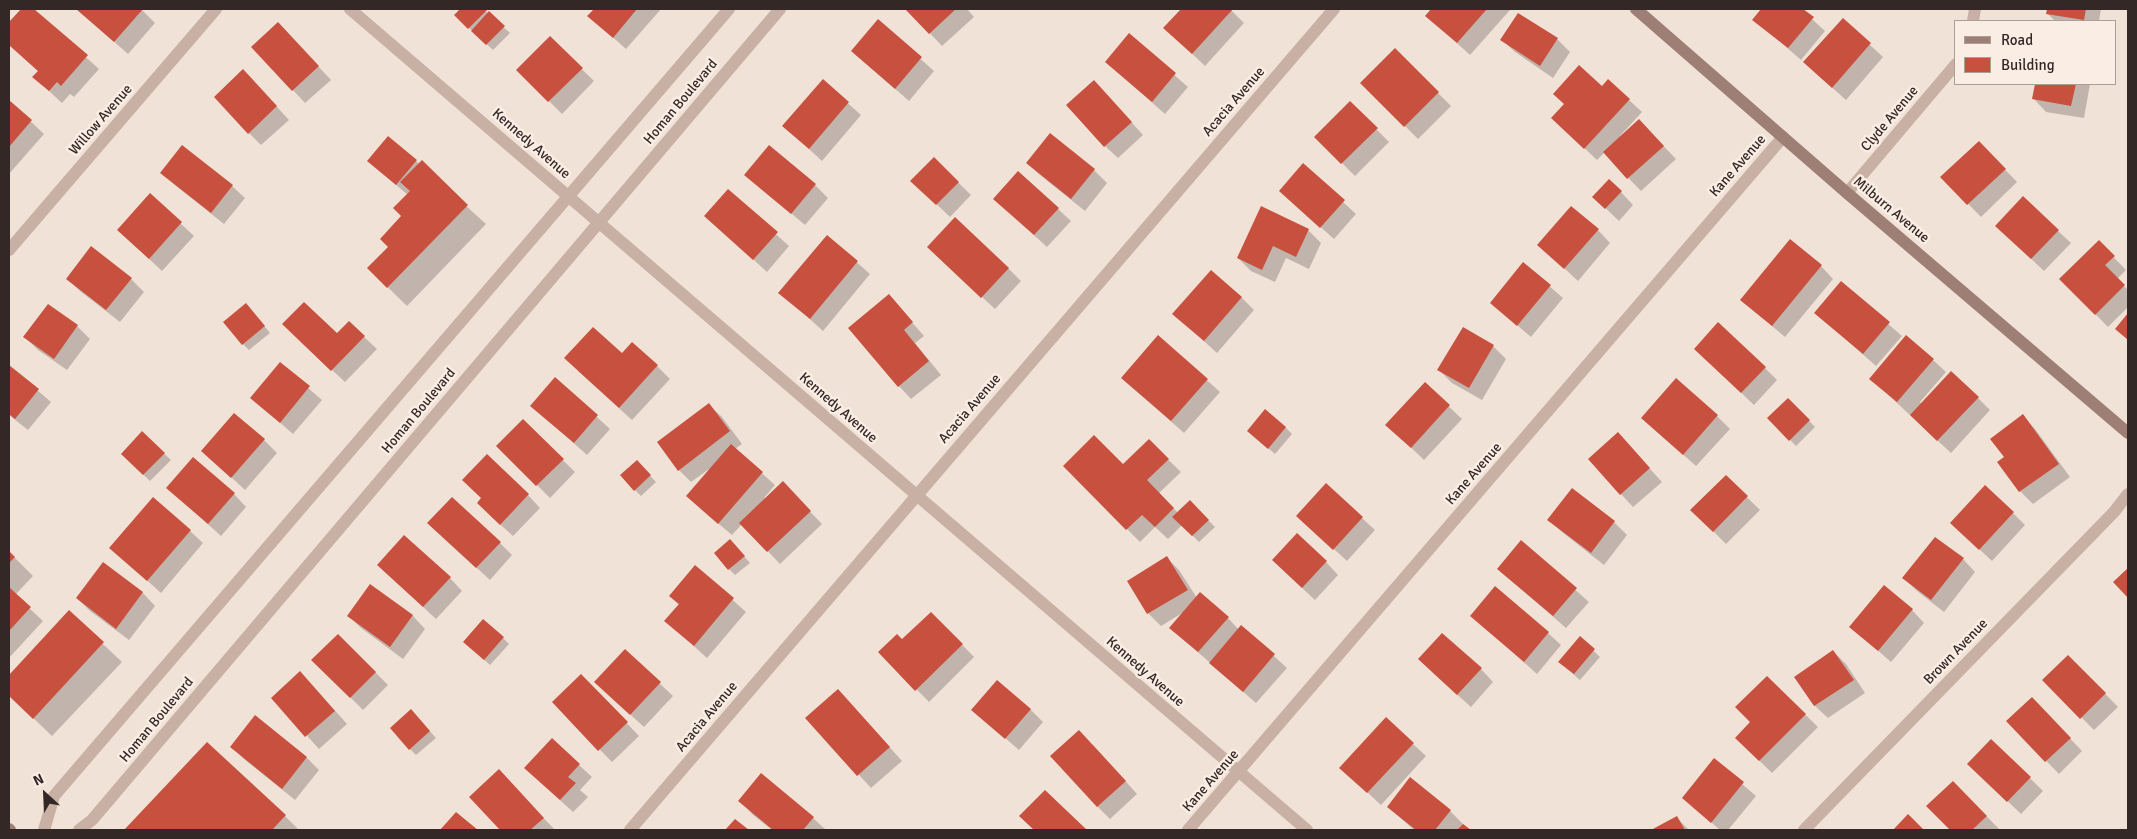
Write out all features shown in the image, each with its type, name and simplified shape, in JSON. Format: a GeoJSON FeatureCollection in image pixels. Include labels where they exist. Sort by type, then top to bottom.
{"type":"FeatureCollection","features":[{"type":"Feature","properties":{"kind":"street","name":"Willow Avenue"},"geometry":{"type":"LineString","coordinates":[[9,250],[216,9]]}},
{"type":"Feature","properties":{"kind":"street","name":"Kennedy Avenue"},"geometry":{"type":"LineString","coordinates":[[350,9],[1307,830]]}},
{"type":"Feature","properties":{"kind":"street","name":"Homan Boulevard"},"geometry":{"type":"LineString","coordinates":[[44,830],[54,796],[729,9]]}},
{"type":"Feature","properties":{"kind":"street","name":"Homan Boulevard"},"geometry":{"type":"LineString","coordinates":[[79,830],[92,820],[780,9]]}},
{"type":"Feature","properties":{"kind":"street","name":"Acacia Avenue"},"geometry":{"type":"LineString","coordinates":[[630,830],[1334,9]]}},
{"type":"Feature","properties":{"kind":"street","name":"Milburn Avenue"},"geometry":{"type":"LineString","coordinates":[[1636,9],[1847,193],[2128,433]]}},
{"type":"Feature","properties":{"kind":"street","name":"Clyde Avenue"},"geometry":{"type":"LineString","coordinates":[[1847,193],[1954,66]]}},
{"type":"Feature","properties":{"kind":"street","name":"Kane Avenue"},"geometry":{"type":"LineString","coordinates":[[1188,830],[1783,137]]}},
{"type":"Feature","properties":{"kind":"street","name":"Brown Avenue"},"geometry":{"type":"LineString","coordinates":[[1804,830],[2114,512],[2128,494]]}},
{"type":"Feature","properties":{"kind":"building"},"geometry":{"type":"Polygon","coordinates":[[[21,9],[34,9],[88,55],[61,86],[57,82],[49,91],[32,77],[38,71],[9,45],[9,22],[21,9]]]}},
{"type":"Feature","properties":{"kind":"building"},"geometry":{"type":"Polygon","coordinates":[[[76,9],[143,9],[114,42],[76,9]]]}},
{"type":"Feature","properties":{"kind":"building"},"geometry":{"type":"Polygon","coordinates":[[[460,9],[487,10],[468,29],[454,15],[460,9]]]}},
{"type":"Feature","properties":{"kind":"building"},"geometry":{"type":"Polygon","coordinates":[[[594,9],[637,9],[613,38],[587,16],[594,9]]]}},
{"type":"Feature","properties":{"kind":"building"},"geometry":{"type":"Polygon","coordinates":[[[905,9],[956,9],[929,34],[905,9]]]}},
{"type":"Feature","properties":{"kind":"building"},"geometry":{"type":"Polygon","coordinates":[[[1181,9],[1233,9],[1192,54],[1163,28],[1181,9]]]}},
{"type":"Feature","properties":{"kind":"building"},"geometry":{"type":"Polygon","coordinates":[[[1431,9],[1487,9],[1457,43],[1425,16],[1431,9]]]}},
{"type":"Feature","properties":{"kind":"building"},"geometry":{"type":"Polygon","coordinates":[[[1761,9],[1803,9],[1814,17],[1788,48],[1752,20],[1761,9]]]}},
{"type":"Feature","properties":{"kind":"building"},"geometry":{"type":"Polygon","coordinates":[[[2047,9],[2086,9],[2084,20],[2046,14],[2047,9]]]}},
{"type":"Feature","properties":{"kind":"building"},"geometry":{"type":"Polygon","coordinates":[[[489,11],[505,26],[486,45],[471,31],[489,11]]]}},
{"type":"Feature","properties":{"kind":"building"},"geometry":{"type":"Polygon","coordinates":[[[1518,13],[1558,38],[1540,66],[1500,40],[1518,13]]]}},
{"type":"Feature","properties":{"kind":"building"},"geometry":{"type":"Polygon","coordinates":[[[1843,18],[1871,43],[1832,88],[1803,62],[1843,18]]]}},
{"type":"Feature","properties":{"kind":"building"},"geometry":{"type":"Polygon","coordinates":[[[878,19],[922,57],[895,89],[851,51],[878,19]]]}},
{"type":"Feature","properties":{"kind":"building"},"geometry":{"type":"Polygon","coordinates":[[[278,22],[319,66],[292,91],[251,47],[278,22]]]}},
{"type":"Feature","properties":{"kind":"building"},"geometry":{"type":"Polygon","coordinates":[[[1129,33],[1176,73],[1152,102],[1105,62],[1129,33]]]}},
{"type":"Feature","properties":{"kind":"building"},"geometry":{"type":"Polygon","coordinates":[[[550,36],[583,68],[548,102],[516,70],[550,36]]]}},
{"type":"Feature","properties":{"kind":"building"},"geometry":{"type":"Polygon","coordinates":[[[1395,48],[1439,92],[1404,127],[1360,83],[1395,48]]]}},
{"type":"Feature","properties":{"kind":"building"},"geometry":{"type":"Polygon","coordinates":[[[1579,65],[1602,86],[1608,79],[1630,99],[1584,149],[1551,118],[1564,104],[1553,94],[1579,65]]]}},
{"type":"Feature","properties":{"kind":"building"},"geometry":{"type":"Polygon","coordinates":[[[243,69],[277,106],[248,134],[214,97],[243,69]]]}},
{"type":"Feature","properties":{"kind":"building"},"geometry":{"type":"Polygon","coordinates":[[[823,79],[849,102],[809,149],[782,126],[823,79]]]}},
{"type":"Feature","properties":{"kind":"building"},"geometry":{"type":"Polygon","coordinates":[[[1094,80],[1132,122],[1104,147],[1066,105],[1094,80]]]}},
{"type":"Feature","properties":{"kind":"building"},"geometry":{"type":"Polygon","coordinates":[[[2035,85],[2076,85],[2071,106],[2032,99],[2035,85]]]}},
{"type":"Feature","properties":{"kind":"building"},"geometry":{"type":"Polygon","coordinates":[[[9,100],[32,120],[9,147],[9,100]]]}},
{"type":"Feature","properties":{"kind":"building"},"geometry":{"type":"Polygon","coordinates":[[[1350,101],[1378,128],[1341,164],[1314,137],[1350,101]]]}},
{"type":"Feature","properties":{"kind":"building"},"geometry":{"type":"Polygon","coordinates":[[[1639,119],[1664,146],[1627,179],[1603,152],[1639,119]]]}},
{"type":"Feature","properties":{"kind":"building"},"geometry":{"type":"Polygon","coordinates":[[[1050,133],[1095,169],[1071,199],[1026,163],[1050,133]]]}},
{"type":"Feature","properties":{"kind":"building"},"geometry":{"type":"Polygon","coordinates":[[[388,136],[417,160],[396,185],[367,161],[388,136]]]}},
{"type":"Feature","properties":{"kind":"building"},"geometry":{"type":"Polygon","coordinates":[[[1979,141],[2006,169],[1967,205],[1940,177],[1979,141]]]}},
{"type":"Feature","properties":{"kind":"building"},"geometry":{"type":"Polygon","coordinates":[[[182,145],[233,185],[211,213],[160,173],[182,145]]]}},
{"type":"Feature","properties":{"kind":"building"},"geometry":{"type":"Polygon","coordinates":[[[769,145],[816,184],[791,214],[744,175],[769,145]]]}},
{"type":"Feature","properties":{"kind":"building"},"geometry":{"type":"Polygon","coordinates":[[[934,157],[959,182],[936,205],[910,181],[934,157]]]}},
{"type":"Feature","properties":{"kind":"building"},"geometry":{"type":"Polygon","coordinates":[[[422,160],[468,205],[387,288],[367,268],[388,247],[380,239],[401,216],[393,208],[410,191],[400,182],[422,160]]]}},
{"type":"Feature","properties":{"kind":"building"},"geometry":{"type":"Polygon","coordinates":[[[1303,163],[1345,200],[1320,228],[1279,191],[1303,163]]]}},
{"type":"Feature","properties":{"kind":"building"},"geometry":{"type":"Polygon","coordinates":[[[1018,171],[1059,208],[1034,235],[993,199],[1018,171]]]}},
{"type":"Feature","properties":{"kind":"building"},"geometry":{"type":"Polygon","coordinates":[[[1609,179],[1622,191],[1605,209],[1592,197],[1609,179]]]}},
{"type":"Feature","properties":{"kind":"building"},"geometry":{"type":"Polygon","coordinates":[[[728,189],[778,232],[753,260],[704,216],[728,189]]]}},
{"type":"Feature","properties":{"kind":"building"},"geometry":{"type":"Polygon","coordinates":[[[150,193],[182,222],[149,259],[117,230],[150,193]]]}},
{"type":"Feature","properties":{"kind":"building"},"geometry":{"type":"Polygon","coordinates":[[[2023,196],[2059,230],[2031,259],[1995,226],[2023,196]]]}},
{"type":"Feature","properties":{"kind":"building"},"geometry":{"type":"Polygon","coordinates":[[[1261,206],[1309,229],[1296,257],[1273,246],[1262,270],[1237,258],[1261,206]]]}},
{"type":"Feature","properties":{"kind":"building"},"geometry":{"type":"Polygon","coordinates":[[[1571,206],[1599,229],[1564,269],[1537,245],[1571,206]]]}},
{"type":"Feature","properties":{"kind":"building"},"geometry":{"type":"Polygon","coordinates":[[[955,217],[1009,268],[981,298],[927,247],[955,217]]]}},
{"type":"Feature","properties":{"kind":"building"},"geometry":{"type":"Polygon","coordinates":[[[827,235],[858,261],[810,319],[778,293],[827,235]]]}},
{"type":"Feature","properties":{"kind":"building"},"geometry":{"type":"Polygon","coordinates":[[[1790,239],[1822,265],[1772,326],[1740,300],[1790,239]]]}},
{"type":"Feature","properties":{"kind":"building"},"geometry":{"type":"Polygon","coordinates":[[[2099,240],[2115,256],[2105,265],[2125,285],[2095,315],[2059,279],[2099,240]]]}},
{"type":"Feature","properties":{"kind":"building"},"geometry":{"type":"Polygon","coordinates":[[[91,246],[132,278],[106,310],[66,279],[91,246]]]}},
{"type":"Feature","properties":{"kind":"building"},"geometry":{"type":"Polygon","coordinates":[[[1523,262],[1551,285],[1517,326],[1490,303],[1523,262]]]}},
{"type":"Feature","properties":{"kind":"building"},"geometry":{"type":"Polygon","coordinates":[[[1211,270],[1242,297],[1204,341],[1172,314],[1211,270]]]}},
{"type":"Feature","properties":{"kind":"building"},"geometry":{"type":"Polygon","coordinates":[[[1841,281],[1890,322],[1863,354],[1814,313],[1841,281]]]}},
{"type":"Feature","properties":{"kind":"building"},"geometry":{"type":"Polygon","coordinates":[[[889,294],[913,322],[904,330],[929,361],[898,387],[848,328],[889,294]]]}},
{"type":"Feature","properties":{"kind":"building"},"geometry":{"type":"Polygon","coordinates":[[[304,302],[337,333],[349,321],[365,336],[331,371],[282,324],[304,302]]]}},
{"type":"Feature","properties":{"kind":"building"},"geometry":{"type":"Polygon","coordinates":[[[246,303],[265,326],[242,345],[223,322],[246,303]]]}},
{"type":"Feature","properties":{"kind":"building"},"geometry":{"type":"Polygon","coordinates":[[[48,304],[78,325],[54,359],[23,337],[48,304]]]}},
{"type":"Feature","properties":{"kind":"building"},"geometry":{"type":"Polygon","coordinates":[[[2128,313],[2128,340],[2115,329],[2128,313]]]}},
{"type":"Feature","properties":{"kind":"building"},"geometry":{"type":"Polygon","coordinates":[[[1718,322],[1766,367],[1741,393],[1694,349],[1718,322]]]}},
{"type":"Feature","properties":{"kind":"building"},"geometry":{"type":"Polygon","coordinates":[[[593,327],[622,353],[632,342],[658,365],[619,408],[564,358],[593,327]]]}},
{"type":"Feature","properties":{"kind":"building"},"geometry":{"type":"Polygon","coordinates":[[[1463,327],[1494,345],[1469,388],[1437,370],[1463,327]]]}},
{"type":"Feature","properties":{"kind":"building"},"geometry":{"type":"Polygon","coordinates":[[[1158,335],[1208,379],[1171,421],[1121,378],[1158,335]]]}},
{"type":"Feature","properties":{"kind":"building"},"geometry":{"type":"Polygon","coordinates":[[[1906,335],[1934,359],[1897,402],[1869,379],[1906,335]]]}},
{"type":"Feature","properties":{"kind":"building"},"geometry":{"type":"Polygon","coordinates":[[[280,362],[310,386],[280,423],[250,398],[280,362]]]}},
{"type":"Feature","properties":{"kind":"building"},"geometry":{"type":"Polygon","coordinates":[[[9,365],[39,389],[15,419],[9,414],[9,365]]]}},
{"type":"Feature","properties":{"kind":"building"},"geometry":{"type":"Polygon","coordinates":[[[1951,371],[1979,397],[1937,441],[1910,415],[1951,371]]]}},
{"type":"Feature","properties":{"kind":"building"},"geometry":{"type":"Polygon","coordinates":[[[555,377],[598,415],[574,443],[530,406],[555,377]]]}},
{"type":"Feature","properties":{"kind":"building"},"geometry":{"type":"Polygon","coordinates":[[[1676,378],[1718,415],[1683,455],[1641,418],[1676,378]]]}},
{"type":"Feature","properties":{"kind":"building"},"geometry":{"type":"Polygon","coordinates":[[[1425,382],[1450,405],[1411,448],[1385,425],[1425,382]]]}},
{"type":"Feature","properties":{"kind":"building"},"geometry":{"type":"Polygon","coordinates":[[[1788,398],[1810,420],[1789,441],[1767,418],[1788,398]]]}},
{"type":"Feature","properties":{"kind":"building"},"geometry":{"type":"Polygon","coordinates":[[[709,403],[730,431],[678,471],[657,442],[709,403]]]}},
{"type":"Feature","properties":{"kind":"building"},"geometry":{"type":"Polygon","coordinates":[[[1265,409],[1286,427],[1268,449],[1247,431],[1265,409]]]}},
{"type":"Feature","properties":{"kind":"building"},"geometry":{"type":"Polygon","coordinates":[[[234,413],[265,439],[231,478],[201,451],[234,413]]]}},
{"type":"Feature","properties":{"kind":"building"},"geometry":{"type":"Polygon","coordinates":[[[2023,414],[2059,464],[2019,492],[1997,462],[2004,457],[1990,439],[2023,414]]]}},
{"type":"Feature","properties":{"kind":"building"},"geometry":{"type":"Polygon","coordinates":[[[523,419],[564,459],[536,486],[496,446],[523,419]]]}},
{"type":"Feature","properties":{"kind":"building"},"geometry":{"type":"Polygon","coordinates":[[[142,431],[165,453],[143,475],[121,454],[142,431]]]}},
{"type":"Feature","properties":{"kind":"building"},"geometry":{"type":"Polygon","coordinates":[[[1618,432],[1650,468],[1620,495],[1588,459],[1618,432]]]}},
{"type":"Feature","properties":{"kind":"building"},"geometry":{"type":"Polygon","coordinates":[[[1094,435],[1123,464],[1149,439],[1169,459],[1147,480],[1174,508],[1155,527],[1142,515],[1126,530],[1063,466],[1094,435]]]}},
{"type":"Feature","properties":{"kind":"building"},"geometry":{"type":"Polygon","coordinates":[[[731,444],[763,472],[718,524],[686,496],[731,444]]]}},
{"type":"Feature","properties":{"kind":"building"},"geometry":{"type":"Polygon","coordinates":[[[487,454],[529,494],[500,525],[477,503],[481,498],[462,480],[487,454]]]}},
{"type":"Feature","properties":{"kind":"building"},"geometry":{"type":"Polygon","coordinates":[[[193,457],[235,493],[208,524],[166,488],[193,457]]]}},
{"type":"Feature","properties":{"kind":"building"},"geometry":{"type":"Polygon","coordinates":[[[637,460],[651,475],[634,491],[620,475],[637,460]]]}},
{"type":"Feature","properties":{"kind":"building"},"geometry":{"type":"Polygon","coordinates":[[[1726,475],[1748,496],[1713,532],[1690,510],[1726,475]]]}},
{"type":"Feature","properties":{"kind":"building"},"geometry":{"type":"Polygon","coordinates":[[[783,481],[811,511],[767,552],[739,523],[783,481]]]}},
{"type":"Feature","properties":{"kind":"building"},"geometry":{"type":"Polygon","coordinates":[[[1326,483],[1363,517],[1333,550],[1296,516],[1326,483]]]}},
{"type":"Feature","properties":{"kind":"building"},"geometry":{"type":"Polygon","coordinates":[[[1985,485],[2014,512],[1979,550],[1950,523],[1985,485]]]}},
{"type":"Feature","properties":{"kind":"building"},"geometry":{"type":"Polygon","coordinates":[[[1572,488],[1615,521],[1591,553],[1547,520],[1572,488]]]}},
{"type":"Feature","properties":{"kind":"building"},"geometry":{"type":"Polygon","coordinates":[[[153,497],[191,530],[147,581],[109,548],[153,497]]]}},
{"type":"Feature","properties":{"kind":"building"},"geometry":{"type":"Polygon","coordinates":[[[452,497],[501,542],[476,568],[427,523],[452,497]]]}},
{"type":"Feature","properties":{"kind":"building"},"geometry":{"type":"Polygon","coordinates":[[[1190,500],[1209,520],[1192,536],[1172,517],[1190,500]]]}},
{"type":"Feature","properties":{"kind":"building"},"geometry":{"type":"Polygon","coordinates":[[[1297,533],[1327,561],[1302,588],[1272,560],[1297,533]]]}},
{"type":"Feature","properties":{"kind":"building"},"geometry":{"type":"Polygon","coordinates":[[[404,535],[451,577],[423,607],[377,565],[404,535]]]}},
{"type":"Feature","properties":{"kind":"building"},"geometry":{"type":"Polygon","coordinates":[[[1935,537],[1964,558],[1931,600],[1902,578],[1935,537]]]}},
{"type":"Feature","properties":{"kind":"building"},"geometry":{"type":"Polygon","coordinates":[[[730,539],[745,556],[728,570],[714,553],[730,539]]]}},
{"type":"Feature","properties":{"kind":"building"},"geometry":{"type":"Polygon","coordinates":[[[1521,540],[1577,588],[1553,616],[1497,569],[1521,540]]]}},
{"type":"Feature","properties":{"kind":"building"},"geometry":{"type":"Polygon","coordinates":[[[9,551],[15,557],[9,563],[9,551]]]}},
{"type":"Feature","properties":{"kind":"building"},"geometry":{"type":"Polygon","coordinates":[[[1167,556],[1188,590],[1147,614],[1127,581],[1167,556]]]}},
{"type":"Feature","properties":{"kind":"building"},"geometry":{"type":"Polygon","coordinates":[[[103,562],[143,592],[116,629],[76,598],[103,562]]]}},
{"type":"Feature","properties":{"kind":"building"},"geometry":{"type":"Polygon","coordinates":[[[695,565],[734,598],[694,646],[664,621],[679,604],[669,596],[695,565]]]}},
{"type":"Feature","properties":{"kind":"building"},"geometry":{"type":"Polygon","coordinates":[[[2128,568],[2128,598],[2113,582],[2128,568]]]}},
{"type":"Feature","properties":{"kind":"building"},"geometry":{"type":"Polygon","coordinates":[[[370,584],[413,615],[390,647],[347,616],[370,584]]]}},
{"type":"Feature","properties":{"kind":"building"},"geometry":{"type":"Polygon","coordinates":[[[1884,585],[1913,609],[1878,651],[1849,627],[1884,585]]]}},
{"type":"Feature","properties":{"kind":"building"},"geometry":{"type":"Polygon","coordinates":[[[1495,586],[1549,632],[1524,662],[1470,616],[1495,586]]]}},
{"type":"Feature","properties":{"kind":"building"},"geometry":{"type":"Polygon","coordinates":[[[9,589],[31,607],[9,631],[9,589]]]}},
{"type":"Feature","properties":{"kind":"building"},"geometry":{"type":"Polygon","coordinates":[[[1200,592],[1229,617],[1198,652],[1169,628],[1200,592]]]}},
{"type":"Feature","properties":{"kind":"building"},"geometry":{"type":"Polygon","coordinates":[[[69,610],[104,642],[33,719],[9,696],[9,675],[69,610]]]}},
{"type":"Feature","properties":{"kind":"building"},"geometry":{"type":"Polygon","coordinates":[[[931,612],[963,644],[915,691],[878,652],[897,634],[902,639],[931,612]]]}},
{"type":"Feature","properties":{"kind":"building"},"geometry":{"type":"Polygon","coordinates":[[[483,619],[504,637],[484,660],[463,642],[483,619]]]}},
{"type":"Feature","properties":{"kind":"building"},"geometry":{"type":"Polygon","coordinates":[[[1241,625],[1275,654],[1243,692],[1209,663],[1241,625]]]}},
{"type":"Feature","properties":{"kind":"building"},"geometry":{"type":"Polygon","coordinates":[[[1442,633],[1482,668],[1457,695],[1418,659],[1442,633]]]}},
{"type":"Feature","properties":{"kind":"building"},"geometry":{"type":"Polygon","coordinates":[[[338,634],[376,672],[350,698],[311,660],[338,634]]]}},
{"type":"Feature","properties":{"kind":"building"},"geometry":{"type":"Polygon","coordinates":[[[1580,636],[1595,649],[1574,674],[1558,662],[1580,636]]]}},
{"type":"Feature","properties":{"kind":"building"},"geometry":{"type":"Polygon","coordinates":[[[625,649],[661,682],[630,715],[594,682],[625,649]]]}},
{"type":"Feature","properties":{"kind":"building"},"geometry":{"type":"Polygon","coordinates":[[[1833,650],[1854,680],[1814,706],[1794,677],[1833,650]]]}},
{"type":"Feature","properties":{"kind":"building"},"geometry":{"type":"Polygon","coordinates":[[[2068,655],[2106,693],[2080,719],[2042,680],[2068,655]]]}},
{"type":"Feature","properties":{"kind":"building"},"geometry":{"type":"Polygon","coordinates":[[[300,671],[335,711],[305,737],[271,698],[300,671]]]}},
{"type":"Feature","properties":{"kind":"building"},"geometry":{"type":"Polygon","coordinates":[[[581,674],[628,722],[598,751],[552,702],[581,674]]]}},
{"type":"Feature","properties":{"kind":"building"},"geometry":{"type":"Polygon","coordinates":[[[1767,676],[1806,714],[1759,761],[1735,738],[1750,722],[1735,707],[1767,676]]]}},
{"type":"Feature","properties":{"kind":"building"},"geometry":{"type":"Polygon","coordinates":[[[997,680],[1031,709],[1005,739],[971,710],[997,680]]]}},
{"type":"Feature","properties":{"kind":"building"},"geometry":{"type":"Polygon","coordinates":[[[838,689],[890,747],[857,776],[805,718],[838,689]]]}},
{"type":"Feature","properties":{"kind":"building"},"geometry":{"type":"Polygon","coordinates":[[[2032,697],[2071,738],[2045,762],[2006,721],[2032,697]]]}},
{"type":"Feature","properties":{"kind":"building"},"geometry":{"type":"Polygon","coordinates":[[[411,709],[430,731],[409,750],[390,728],[411,709]]]}},
{"type":"Feature","properties":{"kind":"building"},"geometry":{"type":"Polygon","coordinates":[[[255,715],[307,757],[282,789],[230,747],[255,715]]]}},
{"type":"Feature","properties":{"kind":"building"},"geometry":{"type":"Polygon","coordinates":[[[1386,717],[1414,743],[1367,793],[1339,768],[1386,717]]]}},
{"type":"Feature","properties":{"kind":"building"},"geometry":{"type":"Polygon","coordinates":[[[1079,730],[1126,781],[1097,807],[1050,756],[1079,730]]]}},
{"type":"Feature","properties":{"kind":"building"},"geometry":{"type":"Polygon","coordinates":[[[552,738],[580,764],[568,777],[576,783],[560,800],[524,768],[552,738]]]}},
{"type":"Feature","properties":{"kind":"building"},"geometry":{"type":"Polygon","coordinates":[[[1991,739],[2031,777],[2007,802],[1967,764],[1991,739]]]}},
{"type":"Feature","properties":{"kind":"building"},"geometry":{"type":"Polygon","coordinates":[[[207,742],[286,815],[272,830],[124,830],[207,742]]]}},
{"type":"Feature","properties":{"kind":"building"},"geometry":{"type":"Polygon","coordinates":[[[1714,758],[1744,782],[1711,823],[1682,798],[1714,758]]]}},
{"type":"Feature","properties":{"kind":"building"},"geometry":{"type":"Polygon","coordinates":[[[499,769],[544,818],[530,830],[500,830],[469,797],[499,769]]]}},
{"type":"Feature","properties":{"kind":"building"},"geometry":{"type":"Polygon","coordinates":[[[761,773],[814,817],[803,830],[773,830],[738,801],[761,773]]]}},
{"type":"Feature","properties":{"kind":"building"},"geometry":{"type":"Polygon","coordinates":[[[1410,777],[1451,810],[1435,830],[1416,830],[1387,807],[1410,777]]]}},
{"type":"Feature","properties":{"kind":"building"},"geometry":{"type":"Polygon","coordinates":[[[1953,781],[1987,816],[1972,830],[1950,830],[1926,806],[1953,781]]]}},
{"type":"Feature","properties":{"kind":"building"},"geometry":{"type":"Polygon","coordinates":[[[1045,790],[1087,830],[1034,830],[1019,816],[1045,790]]]}},
{"type":"Feature","properties":{"kind":"building"},"geometry":{"type":"Polygon","coordinates":[[[456,812],[478,830],[440,830],[456,812]]]}},
{"type":"Feature","properties":{"kind":"building"},"geometry":{"type":"Polygon","coordinates":[[[1908,814],[1924,830],[1893,830],[1908,814]]]}},
{"type":"Feature","properties":{"kind":"building"},"geometry":{"type":"Polygon","coordinates":[[[1677,816],[1685,830],[1651,830],[1677,816]]]}},
{"type":"Feature","properties":{"kind":"building"},"geometry":{"type":"Polygon","coordinates":[[[735,819],[749,830],[725,830],[735,819]]]}},
{"type":"Feature","properties":{"kind":"building"},"geometry":{"type":"Polygon","coordinates":[[[1463,824],[1471,830],[1457,830],[1463,824]]]}}]}
